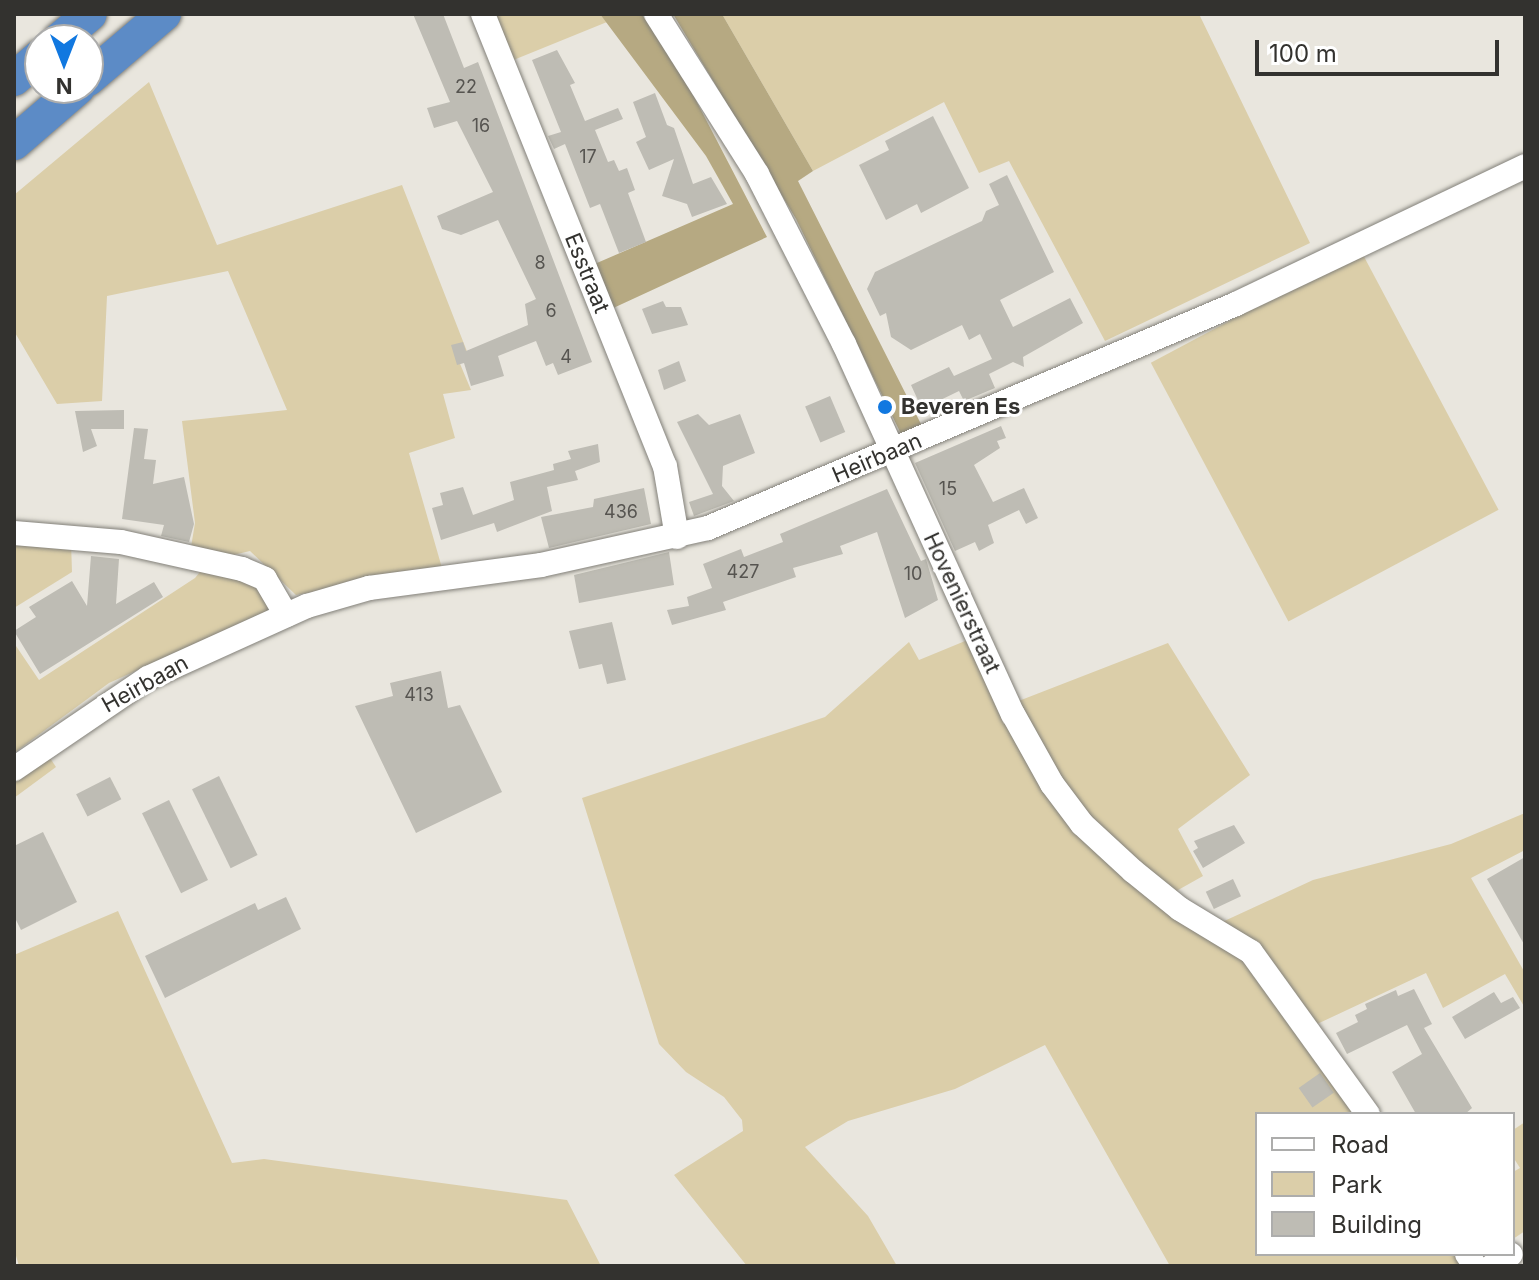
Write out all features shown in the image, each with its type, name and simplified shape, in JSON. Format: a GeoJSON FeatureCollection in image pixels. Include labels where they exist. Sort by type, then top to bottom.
{"type":"FeatureCollection","features":[{"type":"Feature","properties":{"kind":"highway"},"geometry":{"type":"LineString","coordinates":[[104,65],[164,14]]}},
{"type":"Feature","properties":{"kind":"highway"},"geometry":{"type":"LineString","coordinates":[[14,143],[59,104]]}},
{"type":"Feature","properties":{"kind":"street","name":"Esstraat"},"geometry":{"type":"LineString","coordinates":[[483,14],[665,466],[677,537]]}},
{"type":"Feature","properties":{"kind":"street","name":"Hovenierstraat"},"geometry":{"type":"LineString","coordinates":[[656,14],[757,174],[892,451],[1013,714],[1052,784],[1082,824],[1133,871],[1180,909],[1251,952],[1367,1112]]}},
{"type":"Feature","properties":{"kind":"street","name":"Heirbaan"},"geometry":{"type":"LineString","coordinates":[[14,769],[148,678],[286,615],[369,588],[541,565],[677,537],[755,510],[1236,304],[1525,166]]}},
{"type":"Feature","properties":{"kind":"street"},"geometry":{"type":"LineString","coordinates":[[14,533],[121,542],[242,569],[265,579],[286,615]]}},
{"type":"Feature","properties":{"kind":"green space"},"geometry":{"type":"Polygon","coordinates":[[[491,14],[600,14],[607,22],[511,61],[491,14]]]}},
{"type":"Feature","properties":{"kind":"green space"},"geometry":{"type":"Polygon","coordinates":[[[722,14],[1199,14],[1310,243],[1105,341],[1009,161],[979,173],[944,102],[813,171],[722,14]]]}},
{"type":"Feature","properties":{"kind":"green space"},"geometry":{"type":"Polygon","coordinates":[[[149,82],[217,245],[402,185],[468,354],[458,359],[471,390],[443,394],[455,438],[409,453],[442,568],[296,595],[250,551],[229,556],[191,547],[195,523],[182,421],[287,410],[228,271],[107,296],[102,401],[57,404],[14,331],[14,195],[149,82]]]}},
{"type":"Feature","properties":{"kind":"green space"},"geometry":{"type":"Polygon","coordinates":[[[1361,251],[1499,510],[1288,621],[1151,363],[1361,251]]]}},
{"type":"Feature","properties":{"kind":"green space"},"geometry":{"type":"Polygon","coordinates":[[[14,537],[71,542],[72,572],[14,608],[14,537]]]}},
{"type":"Feature","properties":{"kind":"green space"},"geometry":{"type":"Polygon","coordinates":[[[204,567],[250,577],[269,599],[268,611],[109,683],[14,753],[14,643],[39,680],[195,578],[204,567]]]}},
{"type":"Feature","properties":{"kind":"green space"},"geometry":{"type":"Polygon","coordinates":[[[970,639],[1032,765],[1236,950],[1358,1112],[1255,1112],[1255,1256],[1459,1256],[1466,1266],[1170,1266],[1045,1045],[955,1089],[848,1121],[805,1147],[868,1216],[897,1266],[747,1266],[674,1175],[743,1131],[742,1120],[724,1097],[686,1072],[659,1044],[582,798],[825,717],[909,642],[919,660],[970,639]]]}},
{"type":"Feature","properties":{"kind":"green space"},"geometry":{"type":"Polygon","coordinates":[[[1168,643],[1250,775],[1178,829],[1203,876],[1171,894],[1087,819],[1016,702],[1168,643]]]}},
{"type":"Feature","properties":{"kind":"green space"},"geometry":{"type":"Polygon","coordinates":[[[46,752],[56,767],[14,798],[14,776],[46,752]]]}},
{"type":"Feature","properties":{"kind":"green space"},"geometry":{"type":"Polygon","coordinates":[[[1525,813],[1525,850],[1471,878],[1525,973],[1525,1008],[1505,974],[1443,1008],[1426,973],[1315,1025],[1220,923],[1313,880],[1451,844],[1525,813]]]}},
{"type":"Feature","properties":{"kind":"green space"},"geometry":{"type":"Polygon","coordinates":[[[118,911],[232,1163],[264,1159],[567,1200],[601,1266],[19,1266],[14,1249],[14,955],[118,911]]]}},
{"type":"Feature","properties":{"kind":"green space"},"geometry":{"type":"Polygon","coordinates":[[[1525,1122],[1525,1231],[1515,1238],[1515,1171],[1520,1168],[1515,1160],[1515,1129],[1525,1122]]]}},
{"type":"Feature","properties":{"kind":"shaded area"},"geometry":{"type":"Polygon","coordinates":[[[600,14],[642,14],[675,60],[767,237],[609,310],[590,266],[733,204],[706,156],[600,14]]]}},
{"type":"Feature","properties":{"kind":"shaded area"},"geometry":{"type":"Polygon","coordinates":[[[673,14],[722,14],[813,171],[798,181],[922,426],[902,436],[796,219],[673,14]]]}},
{"type":"Feature","properties":{"kind":"building"},"geometry":{"type":"Polygon","coordinates":[[[413,14],[443,14],[464,68],[478,62],[592,362],[558,375],[553,363],[546,366],[536,341],[498,356],[504,376],[471,386],[464,363],[457,365],[451,345],[463,342],[466,351],[528,325],[525,304],[536,299],[498,220],[461,235],[442,229],[437,216],[493,192],[457,121],[434,128],[427,108],[450,102],[413,14]]]}},
{"type":"Feature","properties":{"kind":"building"},"geometry":{"type":"Polygon","coordinates":[[[557,50],[575,83],[570,85],[585,121],[618,108],[623,119],[595,130],[608,162],[614,160],[619,171],[627,168],[635,190],[628,193],[646,242],[619,253],[600,204],[590,208],[565,144],[554,149],[548,136],[561,132],[532,60],[557,50]]]}},
{"type":"Feature","properties":{"kind":"building"},"geometry":{"type":"Polygon","coordinates":[[[655,93],[667,125],[674,128],[693,184],[711,177],[727,204],[692,217],[687,204],[662,196],[674,159],[649,170],[636,142],[646,137],[633,102],[655,93]]]}},
{"type":"Feature","properties":{"kind":"building"},"geometry":{"type":"Polygon","coordinates":[[[933,116],[969,188],[921,213],[917,204],[886,220],[859,165],[889,150],[885,141],[933,116]]]}},
{"type":"Feature","properties":{"kind":"building"},"geometry":{"type":"Polygon","coordinates":[[[1007,175],[1054,272],[1000,300],[1013,327],[1070,298],[1083,323],[1023,357],[1024,367],[1013,362],[989,374],[995,388],[964,401],[959,391],[922,409],[911,385],[949,367],[954,376],[992,359],[980,334],[969,340],[962,325],[911,350],[891,337],[886,313],[880,316],[867,289],[875,272],[982,221],[986,211],[999,205],[989,184],[1007,175]]]}},
{"type":"Feature","properties":{"kind":"building"},"geometry":{"type":"Polygon","coordinates":[[[663,301],[666,307],[681,307],[688,325],[652,334],[642,309],[663,301]]]}},
{"type":"Feature","properties":{"kind":"building"},"geometry":{"type":"Polygon","coordinates":[[[679,361],[686,381],[664,390],[658,370],[679,361]]]}},
{"type":"Feature","properties":{"kind":"building"},"geometry":{"type":"Polygon","coordinates":[[[830,396],[845,432],[820,442],[805,407],[830,396]]]}},
{"type":"Feature","properties":{"kind":"building"},"geometry":{"type":"Polygon","coordinates":[[[124,410],[124,429],[91,429],[97,446],[83,452],[75,411],[124,410]]]}},
{"type":"Feature","properties":{"kind":"building"},"geometry":{"type":"Polygon","coordinates":[[[698,414],[709,425],[740,414],[755,453],[723,466],[722,486],[734,501],[694,516],[689,502],[713,494],[677,422],[698,414]]]}},
{"type":"Feature","properties":{"kind":"building"},"geometry":{"type":"Polygon","coordinates":[[[1001,426],[1006,438],[997,441],[1000,448],[974,465],[993,502],[1024,488],[1038,518],[1026,524],[1019,510],[988,525],[994,543],[979,551],[975,542],[955,551],[915,463],[1001,426]]]}},
{"type":"Feature","properties":{"kind":"building"},"geometry":{"type":"Polygon","coordinates":[[[134,428],[148,429],[144,459],[156,460],[153,484],[184,477],[194,524],[189,542],[161,536],[164,525],[122,519],[134,428]]]}},
{"type":"Feature","properties":{"kind":"building"},"geometry":{"type":"Polygon","coordinates":[[[598,444],[600,462],[575,471],[578,480],[547,487],[552,511],[497,532],[494,523],[441,540],[432,508],[443,505],[440,493],[463,487],[473,515],[514,500],[510,482],[554,470],[553,464],[571,459],[568,451],[598,444]]]}},
{"type":"Feature","properties":{"kind":"building"},"geometry":{"type":"Polygon","coordinates":[[[644,488],[651,524],[549,548],[541,517],[593,507],[594,499],[644,488]]]}},
{"type":"Feature","properties":{"kind":"building"},"geometry":{"type":"Polygon","coordinates":[[[887,489],[921,561],[926,559],[938,600],[905,618],[877,532],[840,546],[843,554],[793,568],[796,577],[723,602],[726,610],[672,625],[667,610],[689,606],[687,597],[712,588],[703,564],[741,549],[744,557],[783,542],[780,534],[887,489]]]}},
{"type":"Feature","properties":{"kind":"building"},"geometry":{"type":"Polygon","coordinates":[[[669,552],[674,585],[579,603],[574,575],[669,552]]]}},
{"type":"Feature","properties":{"kind":"building"},"geometry":{"type":"Polygon","coordinates":[[[91,556],[119,559],[116,604],[154,582],[163,597],[40,674],[14,631],[36,617],[29,607],[72,581],[87,606],[91,556]]]}},
{"type":"Feature","properties":{"kind":"building"},"geometry":{"type":"Polygon","coordinates":[[[612,622],[626,680],[607,684],[602,664],[579,669],[569,631],[612,622]]]}},
{"type":"Feature","properties":{"kind":"building"},"geometry":{"type":"Polygon","coordinates":[[[441,671],[448,708],[460,705],[502,792],[416,833],[355,706],[393,696],[390,683],[441,671]]]}},
{"type":"Feature","properties":{"kind":"building"},"geometry":{"type":"Polygon","coordinates":[[[219,776],[258,855],[231,868],[192,789],[219,776]]]}},
{"type":"Feature","properties":{"kind":"building"},"geometry":{"type":"Polygon","coordinates":[[[110,777],[121,799],[87,817],[76,794],[110,777]]]}},
{"type":"Feature","properties":{"kind":"building"},"geometry":{"type":"Polygon","coordinates":[[[169,800],[208,880],[181,893],[142,813],[169,800]]]}},
{"type":"Feature","properties":{"kind":"building"},"geometry":{"type":"Polygon","coordinates":[[[1234,825],[1245,843],[1203,868],[1193,851],[1198,848],[1194,841],[1234,825]]]}},
{"type":"Feature","properties":{"kind":"building"},"geometry":{"type":"Polygon","coordinates":[[[43,832],[77,902],[21,930],[14,916],[14,846],[43,832]]]}},
{"type":"Feature","properties":{"kind":"building"},"geometry":{"type":"Polygon","coordinates":[[[1525,857],[1525,946],[1487,879],[1525,857]]]}},
{"type":"Feature","properties":{"kind":"building"},"geometry":{"type":"Polygon","coordinates":[[[1233,879],[1241,896],[1214,909],[1206,892],[1233,879]]]}},
{"type":"Feature","properties":{"kind":"building"},"geometry":{"type":"Polygon","coordinates":[[[286,897],[301,929],[165,998],[145,956],[255,903],[258,910],[286,897]]]}},
{"type":"Feature","properties":{"kind":"building"},"geometry":{"type":"Polygon","coordinates":[[[1414,989],[1432,1024],[1424,1028],[1472,1108],[1467,1112],[1415,1112],[1392,1072],[1422,1054],[1407,1025],[1347,1054],[1336,1033],[1358,1022],[1355,1015],[1367,1009],[1365,1004],[1396,990],[1398,996],[1414,989]]]}},
{"type":"Feature","properties":{"kind":"building"},"geometry":{"type":"Polygon","coordinates":[[[1494,992],[1501,1003],[1513,997],[1520,1008],[1465,1039],[1452,1017],[1494,992]]]}},
{"type":"Feature","properties":{"kind":"building"},"geometry":{"type":"Polygon","coordinates":[[[1320,1073],[1334,1093],[1312,1108],[1299,1088],[1320,1073]]]}},
{"type":"Feature","properties":{"kind":"place","name":"Beveren Es"},"geometry":{"type":"Point","coordinates":[885,407]}}]}
